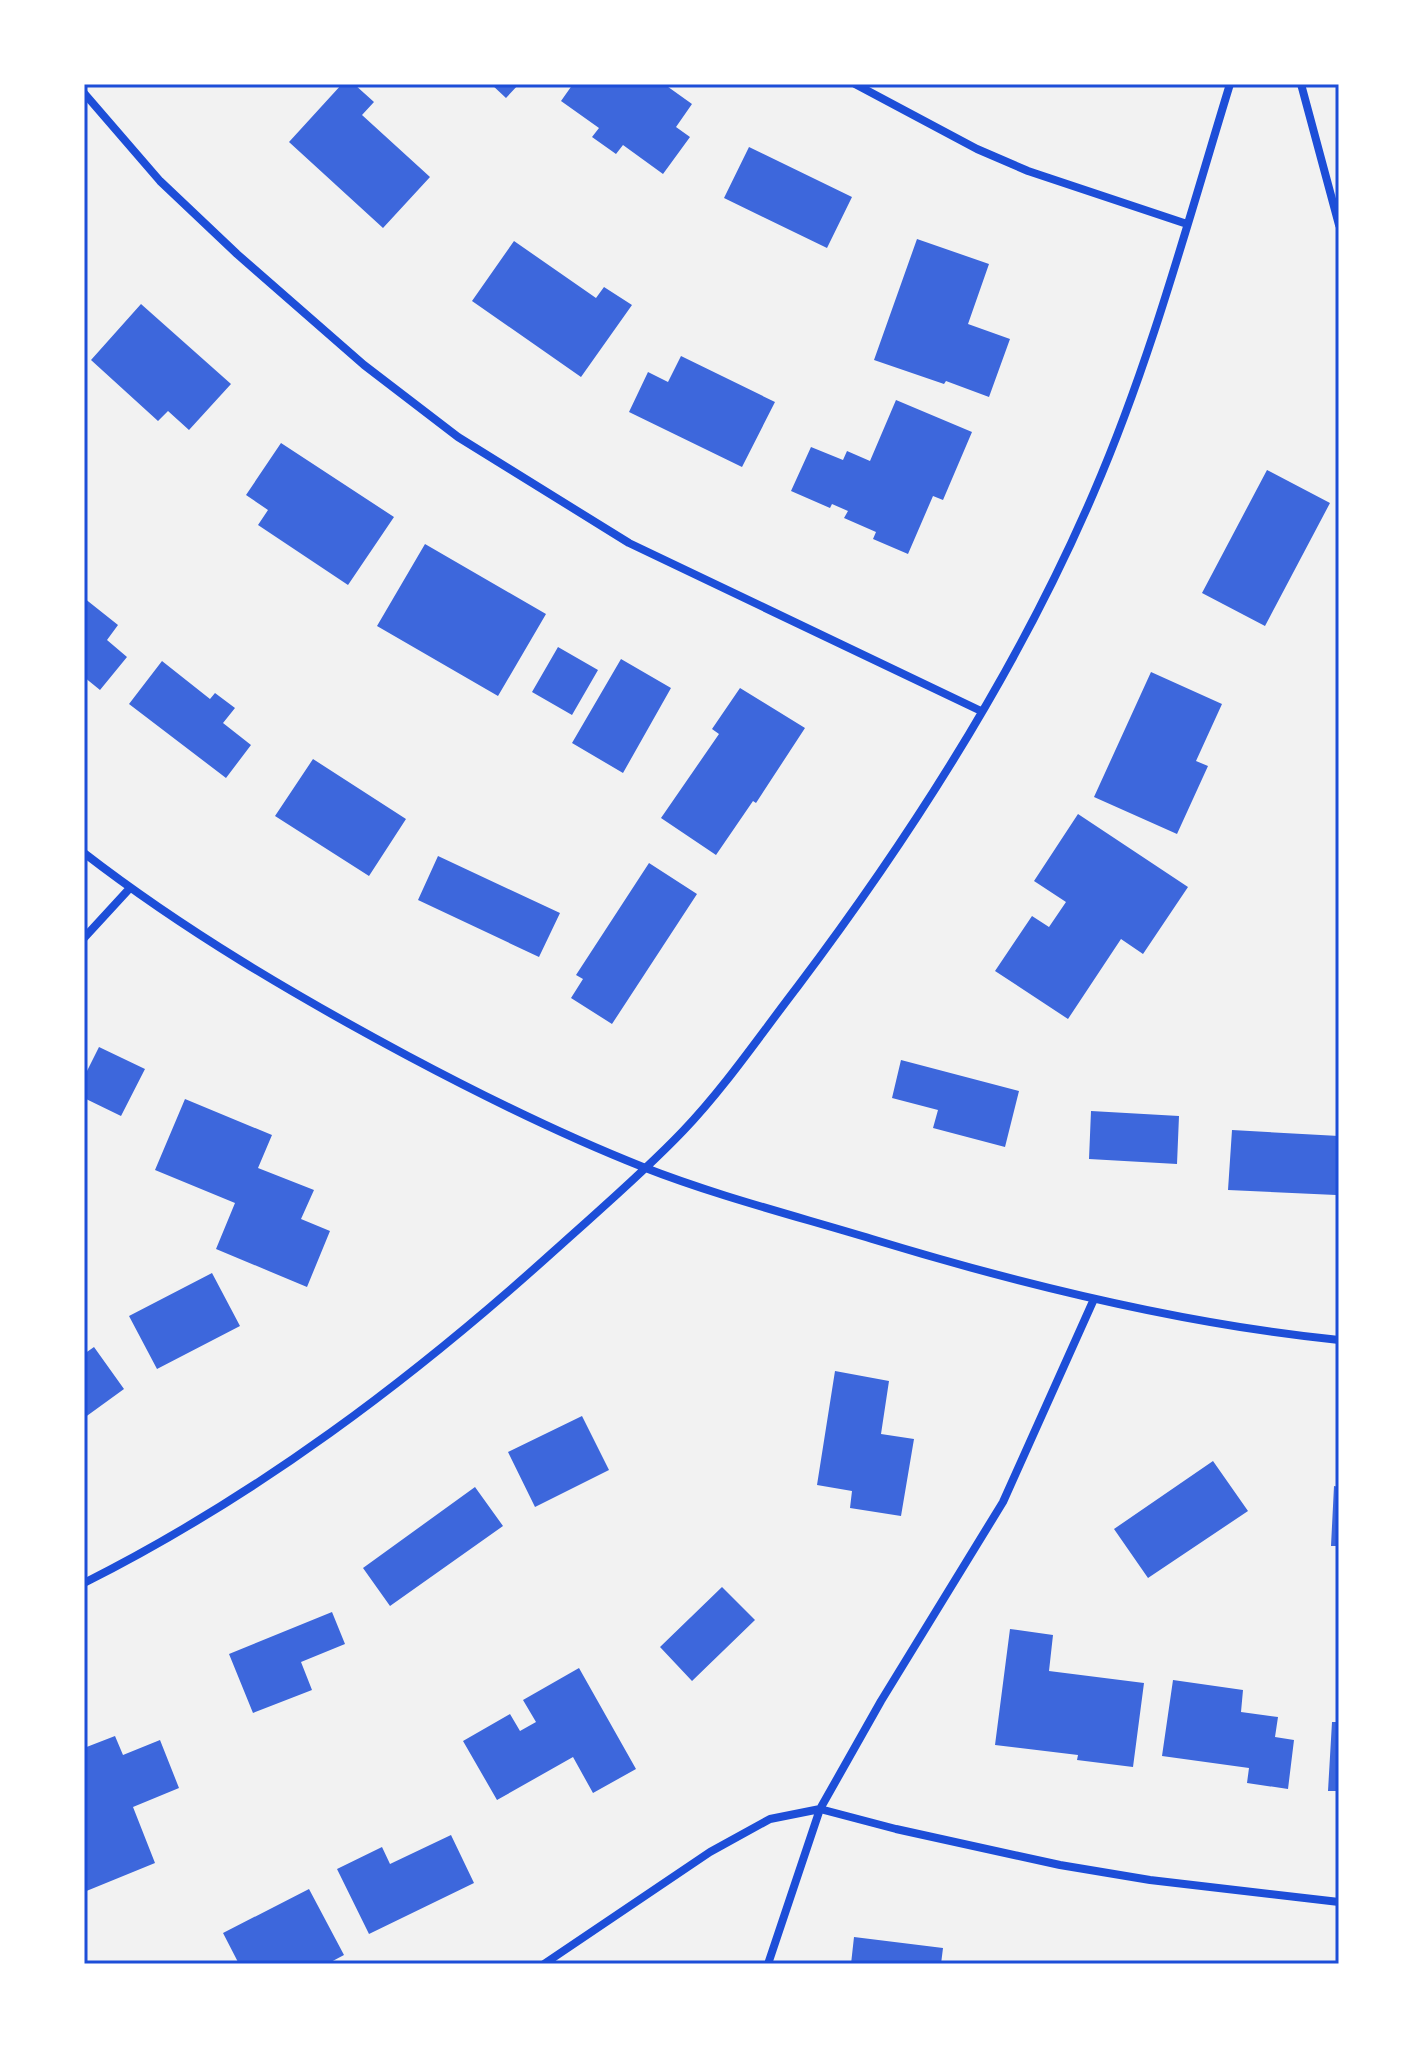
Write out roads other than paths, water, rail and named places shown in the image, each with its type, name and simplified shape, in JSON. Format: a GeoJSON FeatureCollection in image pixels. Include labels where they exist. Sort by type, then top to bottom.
{"type":"FeatureCollection","features":[{"type":"Feature","properties":{"kind":"street"},"geometry":{"type":"LineString","coordinates":[[855,84],[977,149],[1028,171],[1187,224]]}},
{"type":"Feature","properties":{"kind":"street"},"geometry":{"type":"LineString","coordinates":[[84,1583],[186,1527],[313,1447],[375,1401],[512,1288],[686,1128],[846,922],[926,804],[981,711],[1026,631],[1094,493],[1138,380],[1230,84]]}},
{"type":"Feature","properties":{"kind":"street"},"geometry":{"type":"LineString","coordinates":[[1301,84],[1339,225]]}},
{"type":"Feature","properties":{"kind":"street"},"geometry":{"type":"LineString","coordinates":[[84,93],[160,181],[237,254],[364,365],[458,437],[629,543],[981,711]]}},
{"type":"Feature","properties":{"kind":"street"},"geometry":{"type":"LineString","coordinates":[[84,853],[130,888],[267,977],[374,1038],[523,1115],[646,1168],[939,1259],[1094,1299],[1238,1326],[1339,1340]]}},
{"type":"Feature","properties":{"kind":"street"},"geometry":{"type":"LineString","coordinates":[[84,938],[130,888]]}},
{"type":"Feature","properties":{"kind":"street"},"geometry":{"type":"LineString","coordinates":[[768,1964],[820,1809],[881,1701],[1003,1502],[1094,1299]]}},
{"type":"Feature","properties":{"kind":"street"},"geometry":{"type":"LineString","coordinates":[[544,1964],[710,1852],[770,1819],[820,1809],[1060,1865],[1179,1884],[1339,1902]]}}]}
